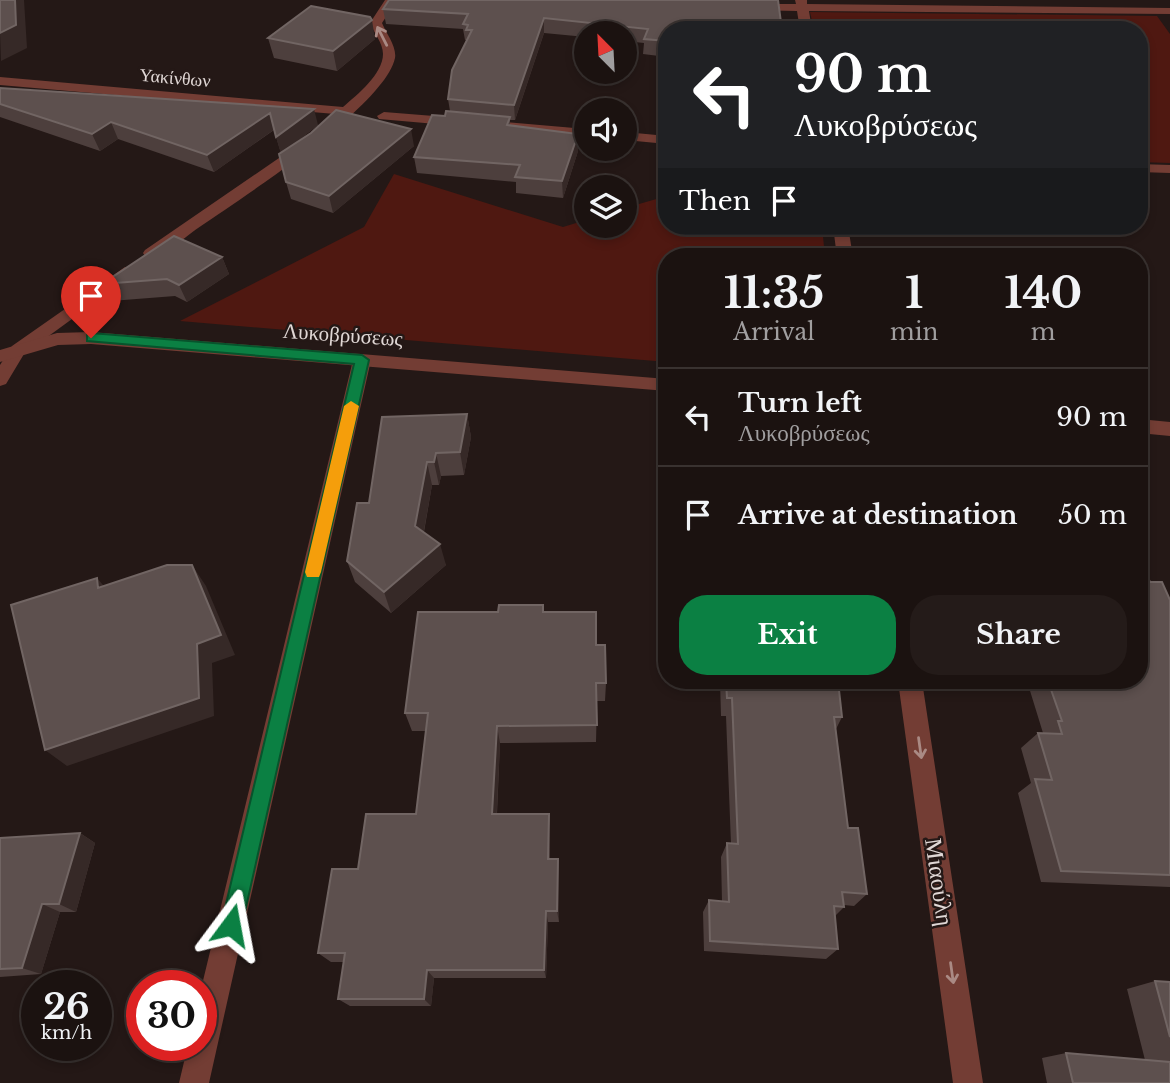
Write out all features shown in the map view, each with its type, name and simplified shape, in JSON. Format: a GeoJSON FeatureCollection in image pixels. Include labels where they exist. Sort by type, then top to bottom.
{"type":"FeatureCollection","features":[{"type":"Feature","properties":{"kind":"street"},"geometry":{"type":"LineString","coordinates":[[0,380],[18,350],[59,318],[309,144],[346,111],[379,77],[389,59],[388,47],[376,23],[391,0]]}},
{"type":"Feature","properties":{"kind":"street"},"geometry":{"type":"LineString","coordinates":[[1156,0],[1169,12]]}},
{"type":"Feature","properties":{"kind":"street"},"geometry":{"type":"LineString","coordinates":[[735,7],[802,4],[1169,12]]}},
{"type":"Feature","properties":{"kind":"street","name":"Υακίνθων"},"geometry":{"type":"LineString","coordinates":[[0,81],[346,111]]}},
{"type":"Feature","properties":{"kind":"street"},"geometry":{"type":"LineString","coordinates":[[384,116],[470,123]]}},
{"type":"Feature","properties":{"kind":"street"},"geometry":{"type":"LineString","coordinates":[[496,125],[574,132]]}},
{"type":"Feature","properties":{"kind":"street"},"geometry":{"type":"LineString","coordinates":[[637,137],[658,139]]}},
{"type":"Feature","properties":{"kind":"street"},"geometry":{"type":"LineString","coordinates":[[1148,168],[1170,169]]}},
{"type":"Feature","properties":{"kind":"street","name":"Λυκοβρύσεως"},"geometry":{"type":"LineString","coordinates":[[0,356],[57,339],[91,338],[658,384]]}},
{"type":"Feature","properties":{"kind":"street"},"geometry":{"type":"LineString","coordinates":[[194,1083],[362,360]]}},
{"type":"Feature","properties":{"kind":"street"},"geometry":{"type":"LineString","coordinates":[[1148,427],[1170,429]]}},
{"type":"Feature","properties":{"kind":"street","name":"Μιαούλη"},"geometry":{"type":"LineString","coordinates":[[911,689],[968,1083]]}},
{"type":"Feature","properties":{"kind":"shaded area"},"geometry":{"type":"Polygon","coordinates":[[[810,12],[1157,16],[1170,34],[1170,163],[1148,162],[1148,21],[812,21],[810,12]]]}},
{"type":"Feature","properties":{"kind":"shaded area"},"geometry":{"type":"Polygon","coordinates":[[[394,174],[563,227],[574,224],[574,238],[637,238],[637,205],[658,199],[658,235],[823,235],[824,248],[658,248],[658,361],[180,321],[364,227],[394,174]]]}},
{"type":"Feature","properties":{"kind":"building"},"geometry":{"type":"Polygon","coordinates":[[[0,0],[15,0],[16,25],[0,33],[0,0]]]}},
{"type":"Feature","properties":{"kind":"building"},"geometry":{"type":"Polygon","coordinates":[[[389,0],[778,0],[781,21],[658,21],[658,40],[644,39],[648,29],[637,28],[637,21],[574,21],[544,18],[514,105],[448,99],[452,70],[472,30],[466,30],[468,25],[463,24],[468,14],[383,9],[389,0]]]}},
{"type":"Feature","properties":{"kind":"building"},"geometry":{"type":"Polygon","coordinates":[[[311,6],[370,17],[372,20],[333,51],[268,38],[311,6]]]}},
{"type":"Feature","properties":{"kind":"building"},"geometry":{"type":"Polygon","coordinates":[[[0,88],[314,109],[276,137],[270,113],[207,155],[111,122],[92,134],[0,104],[0,88]]]}},
{"type":"Feature","properties":{"kind":"building"},"geometry":{"type":"Polygon","coordinates":[[[336,110],[411,129],[329,196],[286,182],[279,154],[311,133],[336,110]]]}},
{"type":"Feature","properties":{"kind":"building"},"geometry":{"type":"Polygon","coordinates":[[[446,111],[510,117],[507,125],[574,133],[574,146],[562,181],[515,177],[520,165],[414,157],[432,115],[445,116],[446,111]]]}},
{"type":"Feature","properties":{"kind":"building"},"geometry":{"type":"Polygon","coordinates":[[[174,236],[222,257],[179,285],[167,279],[102,284],[174,236]]]}},
{"type":"Feature","properties":{"kind":"building"},"geometry":{"type":"Polygon","coordinates":[[[467,414],[460,452],[436,453],[434,462],[427,462],[415,526],[440,544],[384,592],[347,561],[357,503],[369,503],[382,417],[467,414]]]}},
{"type":"Feature","properties":{"kind":"building"},"geometry":{"type":"Polygon","coordinates":[[[167,565],[192,565],[221,635],[197,644],[199,698],[45,750],[11,605],[97,578],[98,588],[167,565]]]}},
{"type":"Feature","properties":{"kind":"building"},"geometry":{"type":"Polygon","coordinates":[[[1148,578],[1150,582],[1162,582],[1170,600],[1170,875],[1061,871],[1035,779],[1052,780],[1038,733],[1062,734],[1058,721],[1062,721],[1051,689],[1148,689],[1148,578]]]}},
{"type":"Feature","properties":{"kind":"building"},"geometry":{"type":"Polygon","coordinates":[[[499,605],[543,605],[543,612],[596,612],[596,645],[605,645],[606,683],[596,683],[597,725],[497,726],[492,814],[549,814],[548,859],[558,859],[557,911],[546,911],[544,970],[427,970],[424,999],[338,999],[345,953],[318,953],[332,869],[358,869],[366,814],[416,814],[428,713],[405,713],[418,612],[498,612],[499,605]]]}},
{"type":"Feature","properties":{"kind":"building"},"geometry":{"type":"Polygon","coordinates":[[[726,689],[839,689],[842,717],[834,717],[848,828],[858,828],[867,894],[842,892],[844,907],[834,906],[838,949],[710,941],[709,900],[729,902],[727,843],[738,844],[732,698],[727,698],[726,689]]]}},
{"type":"Feature","properties":{"kind":"building"},"geometry":{"type":"Polygon","coordinates":[[[80,833],[59,904],[42,904],[22,968],[0,969],[0,838],[80,833]]]}},
{"type":"Feature","properties":{"kind":"building"},"geometry":{"type":"Polygon","coordinates":[[[1155,981],[1170,982],[1170,1037],[1155,981]]]}},
{"type":"Feature","properties":{"kind":"building"},"geometry":{"type":"Polygon","coordinates":[[[1066,1053],[1170,1062],[1170,1083],[1073,1083],[1066,1053]]]}},
{"type":"Feature","properties":{"kind":"slow traffic"},"geometry":{"type":"LineString","coordinates":[[313,572],[351,406]]}},
{"type":"Feature","properties":{"kind":"route"},"geometry":{"type":"LineString","coordinates":[[91,338],[362,360],[231,925]]}}]}
